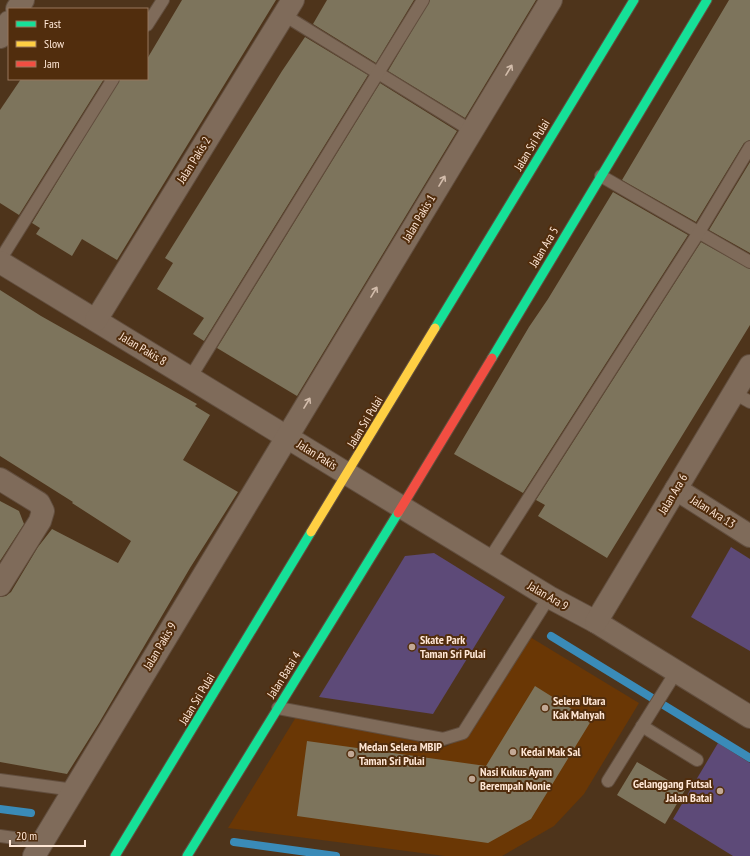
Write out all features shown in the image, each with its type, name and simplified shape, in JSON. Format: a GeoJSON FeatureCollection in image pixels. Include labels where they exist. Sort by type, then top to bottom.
{"type":"FeatureCollection","features":[{"type":"Feature","properties":{"kind":"street","name":"Jalan Pakis 1"},"geometry":{"type":"LineString","coordinates":[[286,436],[551,0]]}},
{"type":"Feature","properties":{"kind":"street","name":"Jalan Sri Pulai"},"geometry":{"type":"LineString","coordinates":[[116,856],[634,0]]}},
{"type":"Feature","properties":{"kind":"street","name":"Jalan Ara 5"},"geometry":{"type":"LineString","coordinates":[[402,507],[706,0]]}},
{"type":"Feature","properties":{"kind":"street","name":"Jalan Pakis 2"},"geometry":{"type":"LineString","coordinates":[[96,320],[288,7]]}},
{"type":"Feature","properties":{"kind":"street"},"geometry":{"type":"LineString","coordinates":[[0,37],[8,24]]}},
{"type":"Feature","properties":{"kind":"street","name":"Jalan Pakis 8"},"geometry":{"type":"LineString","coordinates":[[0,261],[286,436]]}},
{"type":"Feature","properties":{"kind":"street","name":"Jalan Ara 6"},"geometry":{"type":"LineString","coordinates":[[596,622],[676,489],[742,397],[750,366]]}},
{"type":"Feature","properties":{"kind":"street","name":"Jalan Pakis"},"geometry":{"type":"LineString","coordinates":[[286,436],[347,474]]}},
{"type":"Feature","properties":{"kind":"street","name":"Jalan Pakis 9"},"geometry":{"type":"LineString","coordinates":[[38,849],[286,436]]}},
{"type":"Feature","properties":{"kind":"street","name":"Jalan Ara 9"},"geometry":{"type":"LineString","coordinates":[[347,474],[549,597],[596,622],[750,717]]}},
{"type":"Feature","properties":{"kind":"street"},"geometry":{"type":"LineString","coordinates":[[0,479],[39,503],[43,511],[40,521],[0,585]]}},
{"type":"Feature","properties":{"kind":"street","name":"Jalan Ara 13"},"geometry":{"type":"LineString","coordinates":[[676,489],[750,536]]}},
{"type":"Feature","properties":{"kind":"street","name":"Jalan Batai 4"},"geometry":{"type":"LineString","coordinates":[[187,856],[402,507]]}},
{"type":"Feature","properties":{"kind":"lane"},"geometry":{"type":"LineString","coordinates":[[148,23],[163,0]]}},
{"type":"Feature","properties":{"kind":"lane"},"geometry":{"type":"LineString","coordinates":[[190,378],[423,0]]}},
{"type":"Feature","properties":{"kind":"lane"},"geometry":{"type":"LineString","coordinates":[[288,7],[377,74],[472,131]]}},
{"type":"Feature","properties":{"kind":"lane"},"geometry":{"type":"LineString","coordinates":[[0,261],[112,80]]}},
{"type":"Feature","properties":{"kind":"lane"},"geometry":{"type":"LineString","coordinates":[[489,560],[699,232],[750,147]]}},
{"type":"Feature","properties":{"kind":"lane"},"geometry":{"type":"LineString","coordinates":[[601,176],[750,262]]}},
{"type":"Feature","properties":{"kind":"lane"},"geometry":{"type":"LineString","coordinates":[[278,708],[443,740],[463,733],[549,597]]}},
{"type":"Feature","properties":{"kind":"lane"},"geometry":{"type":"LineString","coordinates":[[608,781],[676,672]]}},
{"type":"Feature","properties":{"kind":"lane"},"geometry":{"type":"LineString","coordinates":[[642,726],[697,760]]}},
{"type":"Feature","properties":{"kind":"lane"},"geometry":{"type":"LineString","coordinates":[[0,780],[74,790]]}},
{"type":"Feature","properties":{"kind":"lane"},"geometry":{"type":"LineString","coordinates":[[0,836],[38,849]]}},
{"type":"Feature","properties":{"kind":"shaded area"},"geometry":{"type":"Polygon","coordinates":[[[731,547],[750,559],[750,651],[691,617],[731,547]]]}},
{"type":"Feature","properties":{"kind":"shaded area","name":"Skate Park Taman Sri Pulai"},"geometry":{"type":"Polygon","coordinates":[[[434,553],[505,597],[433,714],[319,697],[405,556],[434,553]]]}},
{"type":"Feature","properties":{"kind":"shaded area"},"geometry":{"type":"Polygon","coordinates":[[[530,637],[639,703],[584,794],[554,826],[502,856],[445,856],[228,828],[296,717],[445,747],[468,736],[530,637]]]}},
{"type":"Feature","properties":{"kind":"shaded area","name":"Gelanggang Futsal Jalan Batai"},"geometry":{"type":"Polygon","coordinates":[[[718,743],[750,763],[750,856],[733,856],[673,819],[718,743]]]}},
{"type":"Feature","properties":{"kind":"building"},"geometry":{"type":"Polygon","coordinates":[[[182,0],[276,0],[117,260],[82,239],[72,256],[36,234],[40,228],[32,223],[119,80],[148,80],[148,57],[182,0]]]}},
{"type":"Feature","properties":{"kind":"building"},"geometry":{"type":"Polygon","coordinates":[[[327,0],[414,0],[376,63],[313,24],[327,0]]]}},
{"type":"Feature","properties":{"kind":"building"},"geometry":{"type":"Polygon","coordinates":[[[430,0],[536,0],[465,118],[388,71],[430,0]]]}},
{"type":"Feature","properties":{"kind":"building"},"geometry":{"type":"Polygon","coordinates":[[[729,0],[750,0],[750,140],[744,143],[696,222],[622,180],[729,0]]]}},
{"type":"Feature","properties":{"kind":"building"},"geometry":{"type":"Polygon","coordinates":[[[305,37],[368,75],[204,341],[193,334],[204,318],[157,289],[173,263],[165,258],[282,71],[305,37]]]}},
{"type":"Feature","properties":{"kind":"building"},"geometry":{"type":"Polygon","coordinates":[[[20,80],[103,80],[19,215],[0,203],[0,110],[20,80]]]}},
{"type":"Feature","properties":{"kind":"building"},"geometry":{"type":"Polygon","coordinates":[[[380,83],[457,131],[297,396],[217,348],[380,83]]]}},
{"type":"Feature","properties":{"kind":"building"},"geometry":{"type":"Polygon","coordinates":[[[750,162],[750,253],[709,230],[750,162]]]}},
{"type":"Feature","properties":{"kind":"building"},"geometry":{"type":"Polygon","coordinates":[[[613,192],[688,235],[523,493],[454,454],[529,327],[548,299],[613,192]]]}},
{"type":"Feature","properties":{"kind":"building"},"geometry":{"type":"Polygon","coordinates":[[[701,242],[750,269],[750,325],[607,558],[538,516],[545,505],[536,500],[701,242]]]}},
{"type":"Feature","properties":{"kind":"building"},"geometry":{"type":"Polygon","coordinates":[[[0,290],[41,316],[197,404],[195,406],[210,415],[183,460],[238,492],[190,568],[99,723],[67,774],[0,762],[0,597],[6,596],[11,592],[38,547],[52,529],[118,563],[131,541],[0,456],[0,290]]]}},
{"type":"Feature","properties":{"kind":"building"},"geometry":{"type":"Polygon","coordinates":[[[0,501],[19,511],[24,524],[0,561],[0,501]]]}},
{"type":"Feature","properties":{"kind":"building","name":"Medan Selera MBIP Taman Sri Pulai"},"geometry":{"type":"Polygon","coordinates":[[[535,686],[591,721],[531,819],[488,843],[297,816],[307,741],[486,766],[535,686]]]}},
{"type":"Feature","properties":{"kind":"building"},"geometry":{"type":"Polygon","coordinates":[[[637,762],[685,790],[665,824],[617,795],[637,762]]]}},
{"type":"Feature","properties":{"kind":"waterway"},"geometry":{"type":"LineString","coordinates":[[551,636],[750,758]]}},
{"type":"Feature","properties":{"kind":"waterway"},"geometry":{"type":"LineString","coordinates":[[0,809],[31,813]]}},
{"type":"Feature","properties":{"kind":"waterway"},"geometry":{"type":"LineString","coordinates":[[234,842],[336,856]]}},
{"type":"Feature","properties":{"kind":"traffic: fast"},"geometry":{"type":"LineString","coordinates":[[435,328],[634,0]]}},
{"type":"Feature","properties":{"kind":"traffic: fast"},"geometry":{"type":"LineString","coordinates":[[492,358],[707,0]]}},
{"type":"Feature","properties":{"kind":"traffic: fast"},"geometry":{"type":"LineString","coordinates":[[187,856],[398,513]]}},
{"type":"Feature","properties":{"kind":"traffic: fast"},"geometry":{"type":"LineString","coordinates":[[115,856],[311,532]]}},
{"type":"Feature","properties":{"kind":"traffic: slow"},"geometry":{"type":"LineString","coordinates":[[311,532],[435,328]]}},
{"type":"Feature","properties":{"kind":"traffic: jam"},"geometry":{"type":"LineString","coordinates":[[398,513],[492,358]]}},
{"type":"Feature","properties":{"kind":"place","name":"Skate Park Taman Sri Pulai"},"geometry":{"type":"Point","coordinates":[412,647]}},
{"type":"Feature","properties":{"kind":"place","name":"Selera Utara Kak Mahyah"},"geometry":{"type":"Point","coordinates":[545,708]}},
{"type":"Feature","properties":{"kind":"place","name":"Kedai Mak Sal"},"geometry":{"type":"Point","coordinates":[513,752]}},
{"type":"Feature","properties":{"kind":"place","name":"Medan Selera MBIP Taman Sri Pulai"},"geometry":{"type":"Point","coordinates":[351,754]}},
{"type":"Feature","properties":{"kind":"place","name":"Nasi Kukus Ayam Berempah Nonie"},"geometry":{"type":"Point","coordinates":[472,779]}},
{"type":"Feature","properties":{"kind":"place","name":"Gelanggang Futsal Jalan Batai"},"geometry":{"type":"Point","coordinates":[720,791]}}]}
